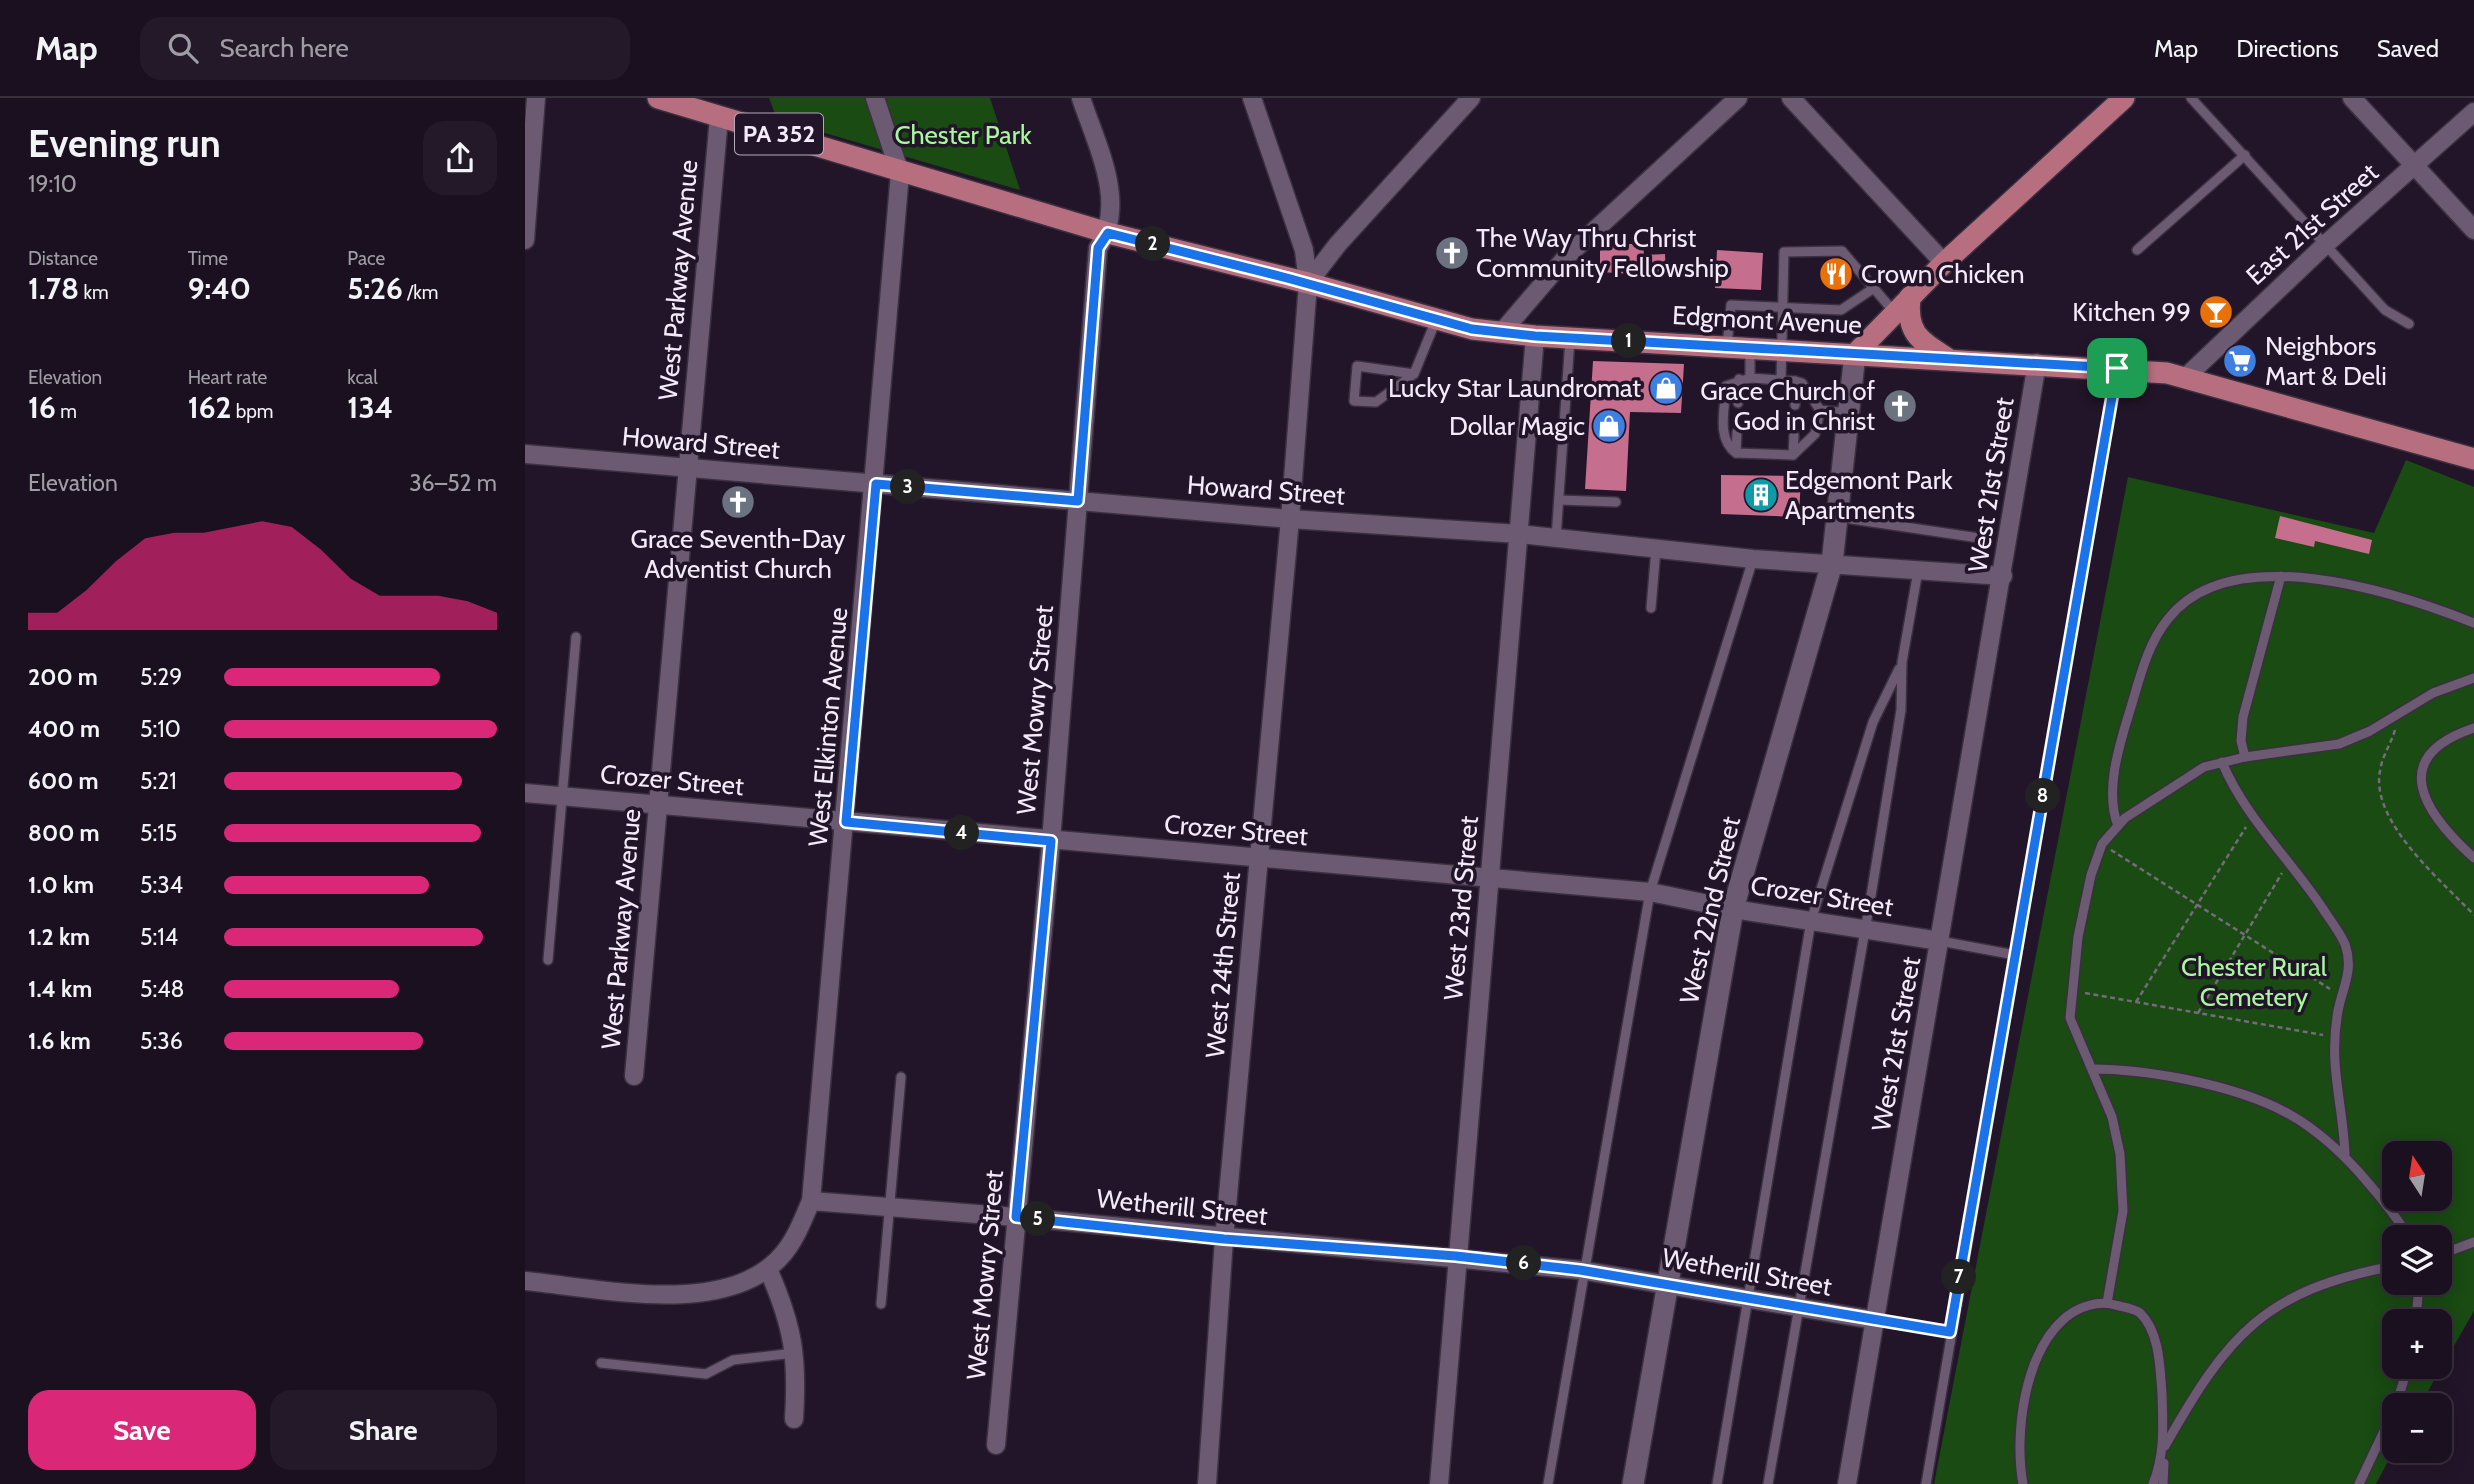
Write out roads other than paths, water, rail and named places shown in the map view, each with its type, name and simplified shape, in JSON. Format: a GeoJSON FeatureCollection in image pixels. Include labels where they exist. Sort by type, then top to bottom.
{"type":"FeatureCollection","features":[{"type":"Feature","properties":{"kind":"main road","name":"Edgmont Avenue"},"geometry":{"type":"LineString","coordinates":[[658,98],[900,173],[1108,233],[1308,283],[1436,320],[1535,336],[2037,363],[2187,376],[2474,460]]}},
{"type":"Feature","properties":{"kind":"main road"},"geometry":{"type":"LineString","coordinates":[[1855,354],[1944,263],[2124,98]]}},
{"type":"Feature","properties":{"kind":"main road"},"geometry":{"type":"LineString","coordinates":[[1910,297],[1908,313],[1913,330],[1924,344],[1949,359]]}},
{"type":"Feature","properties":{"kind":"street"},"geometry":{"type":"LineString","coordinates":[[525,240],[536,98]]}},
{"type":"Feature","properties":{"kind":"street"},"geometry":{"type":"LineString","coordinates":[[875,98],[900,173]]}},
{"type":"Feature","properties":{"kind":"street","name":"West Mowry Street"},"geometry":{"type":"LineString","coordinates":[[996,1445],[1051,841],[1098,248],[1108,233],[1112,209],[1104,170],[1080,98]]}},
{"type":"Feature","properties":{"kind":"street","name":"West 24th Street"},"geometry":{"type":"LineString","coordinates":[[1207,1484],[1224,1239],[1290,519],[1308,283],[1304,250],[1252,98]]}},
{"type":"Feature","properties":{"kind":"street"},"geometry":{"type":"LineString","coordinates":[[1308,283],[1338,244],[1471,98]]}},
{"type":"Feature","properties":{"kind":"street"},"geometry":{"type":"LineString","coordinates":[[1501,332],[1568,255],[1738,98]]}},
{"type":"Feature","properties":{"kind":"street"},"geometry":{"type":"LineString","coordinates":[[1791,98],[1944,263]]}},
{"type":"Feature","properties":{"kind":"street"},"geometry":{"type":"LineString","coordinates":[[2352,98],[2474,230]]}},
{"type":"Feature","properties":{"kind":"street","name":"East 21st Street"},"geometry":{"type":"LineString","coordinates":[[2187,376],[2326,244],[2474,112]]}},
{"type":"Feature","properties":{"kind":"street","name":"West Parkway Avenue"},"geometry":{"type":"LineString","coordinates":[[634,1076],[719,117]]}},
{"type":"Feature","properties":{"kind":"street","name":"West Elkinton Avenue"},"geometry":{"type":"LineString","coordinates":[[811,1201],[876,484],[900,173]]}},
{"type":"Feature","properties":{"kind":"street","name":"West 23rd Street"},"geometry":{"type":"LineString","coordinates":[[1439,1484],[1535,336]]}},
{"type":"Feature","properties":{"kind":"street","name":"West 22nd Street"},"geometry":{"type":"LineString","coordinates":[[1633,1484],[1733,909],[1832,563],[1855,354]]}},
{"type":"Feature","properties":{"kind":"street","name":"West 21st Street"},"geometry":{"type":"LineString","coordinates":[[1847,1484],[2037,363]]}},
{"type":"Feature","properties":{"kind":"street","name":"Howard Street"},"geometry":{"type":"LineString","coordinates":[[525,454],[1290,519],[1519,534],[1753,559],[2003,576]]}},
{"type":"Feature","properties":{"kind":"street","name":"Crozer Street"},"geometry":{"type":"LineString","coordinates":[[525,793],[1650,892],[1733,909],[1940,941]]}},
{"type":"Feature","properties":{"kind":"street"},"geometry":{"type":"LineString","coordinates":[[525,1281],[663,1294],[705,1294],[735,1288],[768,1269],[784,1254],[811,1201]]}},
{"type":"Feature","properties":{"kind":"street","name":"Wetherill Street"},"geometry":{"type":"LineString","coordinates":[[811,1201],[1016,1217],[1224,1239],[1456,1256],[1585,1270],[1874,1320]]}},
{"type":"Feature","properties":{"kind":"street"},"geometry":{"type":"LineString","coordinates":[[768,1269],[787,1312],[796,1353],[794,1419]]}},
{"type":"Feature","properties":{"kind":"lane"},"geometry":{"type":"LineString","coordinates":[[2191,98],[2385,310],[2409,324]]}},
{"type":"Feature","properties":{"kind":"lane"},"geometry":{"type":"LineString","coordinates":[[2137,250],[2245,155]]}},
{"type":"Feature","properties":{"kind":"lane"},"geometry":{"type":"LineString","coordinates":[[1781,380],[1784,252],[1842,251],[1895,313]]}},
{"type":"Feature","properties":{"kind":"lane"},"geometry":{"type":"LineString","coordinates":[[1727,346],[1731,304],[1782,310],[1841,310],[1874,288]]}},
{"type":"Feature","properties":{"kind":"lane"},"geometry":{"type":"LineString","coordinates":[[1414,374],[1357,366],[1354,401],[1376,402],[1414,374],[1436,320]]}},
{"type":"Feature","properties":{"kind":"lane"},"geometry":{"type":"LineString","coordinates":[[1556,540],[1570,337]]}},
{"type":"Feature","properties":{"kind":"lane"},"geometry":{"type":"LineString","coordinates":[[1750,348],[1750,378]]}},
{"type":"Feature","properties":{"kind":"lane"},"geometry":{"type":"LineString","coordinates":[[1926,1484],[2117,368]]}},
{"type":"Feature","properties":{"kind":"lane"},"geometry":{"type":"LineString","coordinates":[[1738,403],[1739,379]]}},
{"type":"Feature","properties":{"kind":"lane"},"geometry":{"type":"LineString","coordinates":[[1739,379],[1802,383],[1820,410],[1815,434],[1793,455],[1736,453],[1727,446],[1724,438],[1726,386],[1739,379]]}},
{"type":"Feature","properties":{"kind":"lane"},"geometry":{"type":"LineString","coordinates":[[1794,405],[1795,381]]}},
{"type":"Feature","properties":{"kind":"lane"},"geometry":{"type":"LineString","coordinates":[[1820,410],[1849,413]]}},
{"type":"Feature","properties":{"kind":"lane"},"geometry":{"type":"LineString","coordinates":[[1736,453],[1737,432]]}},
{"type":"Feature","properties":{"kind":"lane"},"geometry":{"type":"LineString","coordinates":[[1793,455],[1794,435]]}},
{"type":"Feature","properties":{"kind":"lane"},"geometry":{"type":"LineString","coordinates":[[1559,500],[1616,502]]}},
{"type":"Feature","properties":{"kind":"lane"},"geometry":{"type":"LineString","coordinates":[[1838,517],[1979,538]]}},
{"type":"Feature","properties":{"kind":"lane"},"geometry":{"type":"LineString","coordinates":[[1651,608],[1656,549]]}},
{"type":"Feature","properties":{"kind":"lane"},"geometry":{"type":"LineString","coordinates":[[1548,1484],[1650,892],[1753,559]]}},
{"type":"Feature","properties":{"kind":"lane"},"geometry":{"type":"LineString","coordinates":[[1768,1484],[1866,930],[1901,710],[1902,662],[1918,571]]}},
{"type":"Feature","properties":{"kind":"lane"},"geometry":{"type":"LineString","coordinates":[[2245,757],[2241,741],[2243,717],[2281,576]]}},
{"type":"Feature","properties":{"kind":"lane"},"geometry":{"type":"LineString","coordinates":[[2118,826],[2111,808],[2122,737],[2150,649],[2168,619],[2192,597],[2249,577],[2281,576],[2338,582],[2474,623]]}},
{"type":"Feature","properties":{"kind":"lane"},"geometry":{"type":"LineString","coordinates":[[548,960],[576,637]]}},
{"type":"Feature","properties":{"kind":"lane"},"geometry":{"type":"LineString","coordinates":[[1717,1484],[1811,921],[1873,722],[1902,662]]}},
{"type":"Feature","properties":{"kind":"lane"},"geometry":{"type":"LineString","coordinates":[[2107,1303],[2123,1211],[2123,1182],[2112,1117],[2070,1018],[2078,937],[2091,875],[2102,844],[2118,826],[2166,789],[2204,767],[2245,757],[2339,744],[2401,714],[2433,693],[2474,678]]}},
{"type":"Feature","properties":{"kind":"lane"},"geometry":{"type":"LineString","coordinates":[[2474,728],[2450,736],[2437,745],[2426,757],[2420,775],[2422,793],[2431,810],[2445,830],[2474,858]]}},
{"type":"Feature","properties":{"kind":"lane"},"geometry":{"type":"LineString","coordinates":[[2222,762],[2228,778],[2344,941],[2351,964],[2334,1037],[2333,1066],[2342,1115],[2345,1155]]}},
{"type":"Feature","properties":{"kind":"lane"},"geometry":{"type":"LineString","coordinates":[[1940,941],[2015,955]]}},
{"type":"Feature","properties":{"kind":"lane"},"geometry":{"type":"LineString","coordinates":[[2093,1069],[2133,1070],[2247,1094],[2297,1118],[2345,1155],[2399,1225]]}},
{"type":"Feature","properties":{"kind":"lane"},"geometry":{"type":"LineString","coordinates":[[881,1304],[901,1077]]}},
{"type":"Feature","properties":{"kind":"lane"},"geometry":{"type":"LineString","coordinates":[[2452,1250],[2474,1242]]}},
{"type":"Feature","properties":{"kind":"lane"},"geometry":{"type":"LineString","coordinates":[[2153,1484],[2164,1449],[2197,1389],[2220,1356],[2275,1306],[2325,1283],[2382,1269]]}},
{"type":"Feature","properties":{"kind":"lane"},"geometry":{"type":"LineString","coordinates":[[2022,1484],[2018,1444],[2020,1422],[2025,1396],[2046,1343],[2064,1318],[2087,1305],[2107,1303],[2139,1312],[2152,1331],[2159,1357],[2164,1449],[2163,1484]]}},
{"type":"Feature","properties":{"kind":"lane"},"geometry":{"type":"LineString","coordinates":[[1874,1320],[1950,1332]]}},
{"type":"Feature","properties":{"kind":"lane"},"geometry":{"type":"LineString","coordinates":[[601,1363],[706,1374],[733,1360],[796,1353]]}},
{"type":"Feature","properties":{"kind":"lane"},"geometry":{"type":"LineString","coordinates":[[2359,1484],[2382,1435]]}},
{"type":"Feature","properties":{"kind":"place","name":"The Way Thru Christ Community Fellowship"},"geometry":{"type":"Point","coordinates":[1452,253]}},
{"type":"Feature","properties":{"kind":"place","name":"Crown Chicken"},"geometry":{"type":"Point","coordinates":[1836,274]}},
{"type":"Feature","properties":{"kind":"place","name":"Kitchen 99"},"geometry":{"type":"Point","coordinates":[2216,312]}},
{"type":"Feature","properties":{"kind":"place","name":"Neighbors Mart & Deli"},"geometry":{"type":"Point","coordinates":[2240,361]}},
{"type":"Feature","properties":{"kind":"place","name":"Lucky Star Laundromat"},"geometry":{"type":"Point","coordinates":[1666,388]}},
{"type":"Feature","properties":{"kind":"place","name":"Grace Church of God in Christ"},"geometry":{"type":"Point","coordinates":[1900,406]}},
{"type":"Feature","properties":{"kind":"place","name":"Dollar Magic"},"geometry":{"type":"Point","coordinates":[1609,426]}},
{"type":"Feature","properties":{"kind":"place","name":"Edgemont Park Apartments"},"geometry":{"type":"Point","coordinates":[1761,495]}},
{"type":"Feature","properties":{"kind":"place","name":"Grace Seventh-Day Adventist Church"},"geometry":{"type":"Point","coordinates":[738,502]}},
{"type":"Feature","properties":{"kind":"park label","name":"Chester Park"},"geometry":{"type":"Point","coordinates":[963,135]}},
{"type":"Feature","properties":{"kind":"park label","name":"Chester Rural Cemetery"},"geometry":{"type":"Point","coordinates":[2254,982]}}]}
